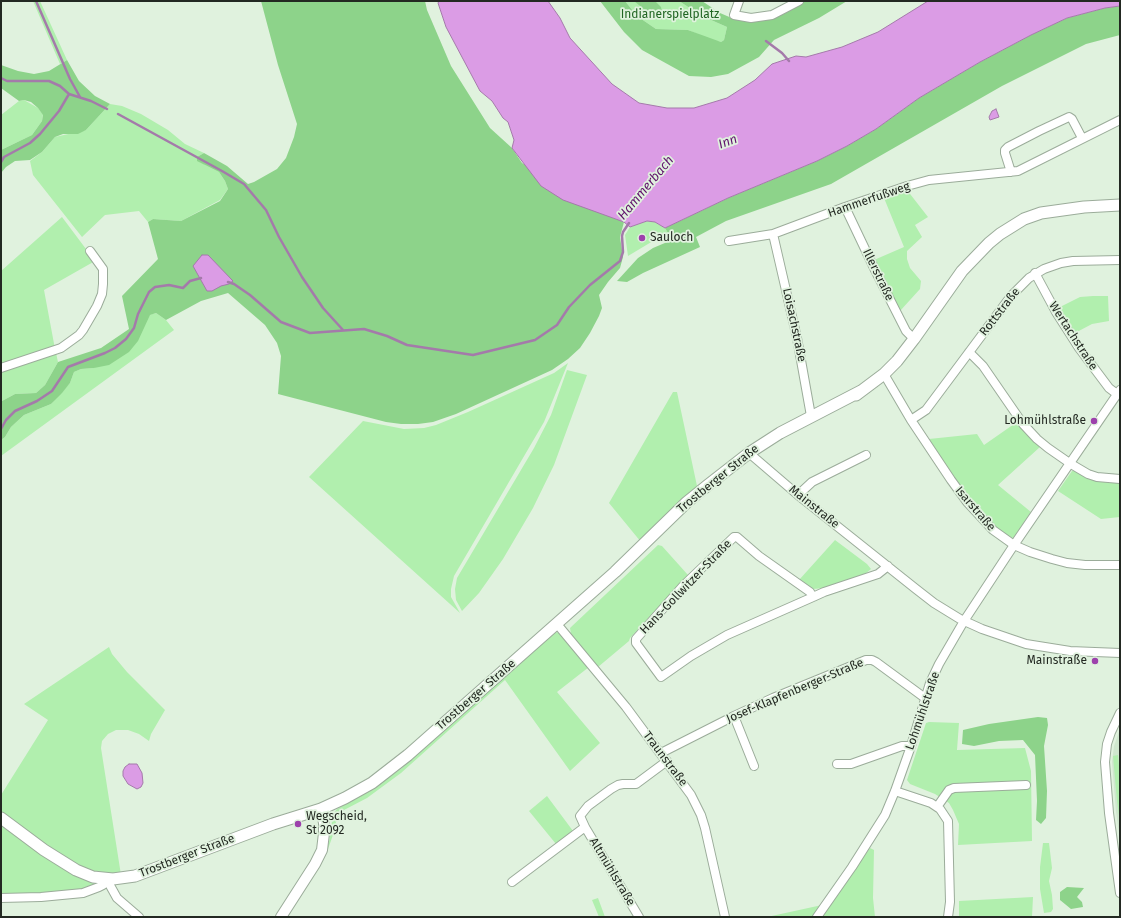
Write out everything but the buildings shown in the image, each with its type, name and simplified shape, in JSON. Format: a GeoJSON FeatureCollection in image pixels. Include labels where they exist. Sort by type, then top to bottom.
{"type":"FeatureCollection","features":[{"type":"Feature","properties":{"kind":"main road","name":"Trostberger Straße"},"geometry":{"type":"LineString","coordinates":[[796,424],[824,415],[842,406],[884,374],[914,340],[962,271],[989,243],[1011,227],[1024,219],[1041,213],[1084,207],[1120,205]]}},
{"type":"Feature","properties":{"kind":"main road","name":"Trostberger Straße"},"geometry":{"type":"LineString","coordinates":[[1,818],[44,850],[76,870],[93,877],[107,880],[121,879],[135,876],[273,824],[320,809],[362,789],[392,769],[557,624],[615,572],[687,502],[749,453],[780,433],[861,392]]}},
{"type":"Feature","properties":{"kind":"street"},"geometry":{"type":"LineString","coordinates":[[739,1],[734,16],[751,18],[772,15],[799,1]]}},
{"type":"Feature","properties":{"kind":"street"},"geometry":{"type":"LineString","coordinates":[[1011,172],[1004,153],[1008,147],[1068,117],[1072,119],[1082,138]]}},
{"type":"Feature","properties":{"kind":"street","name":"Hammerfußweg"},"geometry":{"type":"LineString","coordinates":[[729,241],[773,234],[845,207],[929,180],[1018,171],[1120,120]]}},
{"type":"Feature","properties":{"kind":"street","name":"Illerstraße"},"geometry":{"type":"LineString","coordinates":[[845,207],[906,331],[914,340]]}},
{"type":"Feature","properties":{"kind":"street","name":"Loisachstraße"},"geometry":{"type":"LineString","coordinates":[[773,234],[797,338],[811,416]]}},
{"type":"Feature","properties":{"kind":"street"},"geometry":{"type":"LineString","coordinates":[[1,368],[61,348],[83,330],[97,306],[102,294],[103,284],[103,269],[90,251]]}},
{"type":"Feature","properties":{"kind":"street","name":"Rottstraße"},"geometry":{"type":"LineString","coordinates":[[911,420],[926,410],[1011,296],[1035,273],[1061,263],[1073,261],[1120,260]]}},
{"type":"Feature","properties":{"kind":"street","name":"Wertachstraße"},"geometry":{"type":"LineString","coordinates":[[1035,273],[1056,312],[1079,348],[1109,388],[1119,392]]}},
{"type":"Feature","properties":{"kind":"street"},"geometry":{"type":"LineString","coordinates":[[969,352],[983,366],[1012,409],[1037,439],[1071,464],[1097,477],[1120,479]]}},
{"type":"Feature","properties":{"kind":"street","name":"Isarstraße"},"geometry":{"type":"LineString","coordinates":[[884,374],[911,420],[951,480],[967,502],[993,530],[1014,546],[1067,563],[1102,566],[1120,565]]}},
{"type":"Feature","properties":{"kind":"street","name":"Lohmühlstraße"},"geometry":{"type":"LineString","coordinates":[[817,917],[885,815],[911,746],[930,684],[939,664],[964,621],[1119,392]]}},
{"type":"Feature","properties":{"kind":"street","name":"Mainstraße"},"geometry":{"type":"LineString","coordinates":[[749,453],[798,495],[934,603],[964,621],[1026,644],[1070,652],[1120,653]]}},
{"type":"Feature","properties":{"kind":"street"},"geometry":{"type":"LineString","coordinates":[[798,495],[812,482],[866,455]]}},
{"type":"Feature","properties":{"kind":"street","name":"Hans-Gollwitzer-Straße"},"geometry":{"type":"LineString","coordinates":[[814,598],[810,592],[759,556],[737,537],[734,537],[683,586],[636,639],[636,643],[661,677],[691,656],[727,635],[814,598],[824,592],[878,574],[888,566]]}},
{"type":"Feature","properties":{"kind":"street","name":"Traunstraße"},"geometry":{"type":"LineString","coordinates":[[557,624],[626,707],[668,761],[692,795],[701,815],[725,917]]}},
{"type":"Feature","properties":{"kind":"street","name":"Josef-Klapfenberger-Straße"},"geometry":{"type":"LineString","coordinates":[[661,753],[773,698],[868,660],[872,660],[881,666],[925,698]]}},
{"type":"Feature","properties":{"kind":"street"},"geometry":{"type":"LineString","coordinates":[[1120,713],[1107,744],[1105,762],[1109,813],[1120,892]]}},
{"type":"Feature","properties":{"kind":"street"},"geometry":{"type":"LineString","coordinates":[[734,716],[754,766]]}},
{"type":"Feature","properties":{"kind":"street"},"geometry":{"type":"LineString","coordinates":[[837,764],[851,764],[902,746],[911,746]]}},
{"type":"Feature","properties":{"kind":"street","name":"Altmühlstraße"},"geometry":{"type":"LineString","coordinates":[[639,917],[585,827],[580,816],[588,806],[618,785],[636,784],[668,761]]}},
{"type":"Feature","properties":{"kind":"street"},"geometry":{"type":"LineString","coordinates":[[937,806],[949,790],[954,788],[1026,785]]}},
{"type":"Feature","properties":{"kind":"street"},"geometry":{"type":"LineString","coordinates":[[895,791],[931,803],[937,806],[944,813],[949,825],[950,902],[948,917]]}},
{"type":"Feature","properties":{"kind":"street"},"geometry":{"type":"LineString","coordinates":[[281,917],[315,864],[322,850],[324,823],[320,809]]}},
{"type":"Feature","properties":{"kind":"street","name":"Altmühlstraße"},"geometry":{"type":"LineString","coordinates":[[512,882],[585,827]]}},
{"type":"Feature","properties":{"kind":"street"},"geometry":{"type":"LineString","coordinates":[[107,880],[117,898],[139,917]]}},
{"type":"Feature","properties":{"kind":"street","name":"Trostberger Straße"},"geometry":{"type":"LineString","coordinates":[[1,898],[42,897],[83,893],[103,885],[107,880]]}},
{"type":"Feature","properties":{"kind":"shaded area"},"geometry":{"type":"Polygon","coordinates":[[[1120,729],[1120,840],[1112,762],[1114,746],[1120,729]]]}},
{"type":"Feature","properties":{"kind":"green space"},"geometry":{"type":"Polygon","coordinates":[[[33,1],[40,1],[67,60],[60,64],[33,1]]]}},
{"type":"Feature","properties":{"kind":"green space"},"geometry":{"type":"Polygon","coordinates":[[[261,1],[425,1],[427,10],[451,66],[490,128],[512,148],[522,163],[598,212],[624,222],[620,237],[623,257],[620,268],[599,295],[602,308],[590,333],[580,348],[568,359],[552,370],[456,414],[433,422],[401,424],[386,422],[278,394],[281,356],[277,343],[265,325],[228,293],[201,301],[166,320],[156,313],[150,315],[138,341],[129,352],[109,365],[81,369],[74,372],[70,383],[51,404],[24,415],[11,427],[5,437],[1,440],[2,401],[15,394],[36,393],[45,385],[58,362],[101,348],[129,329],[122,296],[158,259],[148,222],[153,219],[181,221],[220,201],[228,189],[225,181],[219,172],[197,161],[197,157],[204,153],[227,166],[248,184],[277,169],[286,158],[297,124],[278,65],[261,1]]]}},
{"type":"Feature","properties":{"kind":"green space"},"geometry":{"type":"Polygon","coordinates":[[[600,1],[625,1],[637,16],[656,29],[688,30],[721,42],[724,40],[727,27],[702,16],[679,1],[702,1],[720,13],[734,19],[773,18],[789,11],[804,1],[847,1],[819,18],[774,40],[759,57],[728,74],[711,77],[689,76],[642,50],[624,32],[600,1]]]}},
{"type":"Feature","properties":{"kind":"green space","name":"Indianerspielplatz"},"geometry":{"type":"Polygon","coordinates":[[[625,1],[679,1],[702,16],[727,27],[724,40],[721,42],[712,40],[688,30],[656,29],[637,16],[625,1]]]}},
{"type":"Feature","properties":{"kind":"green space"},"geometry":{"type":"Polygon","coordinates":[[[634,1],[655,1],[661,7],[662,12],[654,14],[645,10],[634,1]]]}},
{"type":"Feature","properties":{"kind":"green space"},"geometry":{"type":"Polygon","coordinates":[[[1120,6],[1120,35],[1086,44],[1002,86],[831,184],[726,221],[696,237],[700,247],[627,282],[617,281],[638,258],[653,248],[672,240],[665,228],[728,198],[817,161],[847,146],[876,129],[919,98],[980,62],[1031,35],[1067,18],[1105,8],[1120,6]]]}},
{"type":"Feature","properties":{"kind":"green space"},"geometry":{"type":"Polygon","coordinates":[[[67,60],[79,81],[95,96],[110,104],[86,130],[78,134],[63,134],[55,137],[42,152],[30,160],[15,161],[6,167],[1,173],[1,150],[32,135],[42,121],[43,115],[31,102],[24,100],[19,101],[1,88],[1,65],[18,71],[34,74],[49,71],[67,60]]]}},
{"type":"Feature","properties":{"kind":"green space"},"geometry":{"type":"Polygon","coordinates":[[[24,100],[38,108],[43,114],[42,121],[32,135],[1,150],[1,115],[19,101],[24,100]]]}},
{"type":"Feature","properties":{"kind":"green space"},"geometry":{"type":"Polygon","coordinates":[[[110,104],[122,106],[141,114],[168,130],[185,144],[204,153],[197,157],[205,165],[219,172],[228,189],[220,200],[181,221],[153,219],[148,222],[139,211],[105,215],[82,237],[33,175],[30,161],[42,152],[55,137],[86,130],[110,104]]]}},
{"type":"Feature","properties":{"kind":"green space"},"geometry":{"type":"Polygon","coordinates":[[[907,190],[928,217],[915,225],[922,237],[907,251],[907,259],[910,268],[921,281],[920,289],[900,311],[874,260],[904,247],[884,198],[907,190]]]}},
{"type":"Feature","properties":{"kind":"green space"},"geometry":{"type":"Polygon","coordinates":[[[62,217],[95,261],[44,290],[55,349],[1,366],[1,271],[62,217]]]}},
{"type":"Feature","properties":{"kind":"green space"},"geometry":{"type":"Polygon","coordinates":[[[647,221],[655,222],[665,228],[670,236],[653,241],[628,256],[625,235],[630,227],[647,221]]]}},
{"type":"Feature","properties":{"kind":"green space"},"geometry":{"type":"Polygon","coordinates":[[[1108,296],[1109,321],[1092,324],[1075,333],[1058,308],[1080,297],[1108,296]]]}},
{"type":"Feature","properties":{"kind":"green space"},"geometry":{"type":"Polygon","coordinates":[[[156,313],[166,320],[174,330],[1,456],[1,440],[5,437],[11,427],[24,415],[51,404],[70,383],[74,372],[81,369],[94,368],[149,315],[156,313]]]}},
{"type":"Feature","properties":{"kind":"green space"},"geometry":{"type":"Polygon","coordinates":[[[56,353],[58,362],[45,385],[36,393],[15,394],[2,401],[1,405],[1,370],[56,353]]]}},
{"type":"Feature","properties":{"kind":"green space"},"geometry":{"type":"Polygon","coordinates":[[[568,363],[544,422],[454,576],[451,597],[460,613],[309,477],[363,421],[404,429],[424,428],[436,425],[554,373],[568,363]]]}},
{"type":"Feature","properties":{"kind":"green space"},"geometry":{"type":"Polygon","coordinates":[[[567,370],[587,375],[554,465],[533,508],[503,559],[479,593],[462,611],[456,600],[455,589],[457,578],[534,448],[551,415],[567,370]]]}},
{"type":"Feature","properties":{"kind":"green space"},"geometry":{"type":"Polygon","coordinates":[[[673,392],[677,392],[697,486],[641,542],[609,503],[673,392]]]}},
{"type":"Feature","properties":{"kind":"green space"},"geometry":{"type":"Polygon","coordinates":[[[1017,422],[1040,447],[998,485],[1031,512],[1014,537],[1010,539],[993,526],[958,486],[929,439],[977,434],[984,445],[1017,422]]]}},
{"type":"Feature","properties":{"kind":"green space"},"geometry":{"type":"Polygon","coordinates":[[[1072,471],[1076,471],[1092,479],[1108,482],[1120,482],[1120,517],[1101,519],[1058,491],[1072,471]]]}},
{"type":"Feature","properties":{"kind":"green space"},"geometry":{"type":"Polygon","coordinates":[[[835,540],[867,564],[871,569],[865,574],[825,588],[813,589],[799,580],[835,540]]]}},
{"type":"Feature","properties":{"kind":"green space"},"geometry":{"type":"Polygon","coordinates":[[[658,545],[662,546],[688,575],[630,638],[629,641],[598,667],[571,634],[570,628],[658,545]]]}},
{"type":"Feature","properties":{"kind":"green space"},"geometry":{"type":"Polygon","coordinates":[[[555,632],[560,633],[589,667],[557,692],[600,743],[570,771],[505,680],[401,773],[367,798],[344,810],[336,822],[328,849],[322,859],[329,842],[333,814],[337,809],[370,791],[402,768],[435,737],[555,632]]]}},
{"type":"Feature","properties":{"kind":"green space"},"geometry":{"type":"Polygon","coordinates":[[[109,647],[112,654],[127,672],[165,710],[151,734],[149,741],[139,734],[128,730],[116,730],[108,734],[102,741],[101,748],[121,875],[105,876],[81,868],[27,834],[1,812],[1,795],[48,720],[24,704],[109,647]]]}},
{"type":"Feature","properties":{"kind":"green space"},"geometry":{"type":"Polygon","coordinates":[[[1038,717],[1047,718],[1048,725],[1044,746],[1047,791],[1046,818],[1041,824],[1036,820],[1037,801],[1035,755],[1023,740],[999,741],[974,746],[962,744],[963,730],[989,724],[1038,717]]]}},
{"type":"Feature","properties":{"kind":"green space"},"geometry":{"type":"Polygon","coordinates":[[[926,723],[959,723],[957,750],[1025,748],[1031,771],[1032,841],[958,845],[959,824],[949,803],[935,794],[910,784],[907,780],[926,723]]]}},
{"type":"Feature","properties":{"kind":"green space"},"geometry":{"type":"Polygon","coordinates":[[[1118,755],[1120,776],[1120,823],[1113,756],[1118,755]]]}},
{"type":"Feature","properties":{"kind":"green space"},"geometry":{"type":"Polygon","coordinates":[[[547,796],[573,831],[556,844],[529,811],[547,796]]]}},
{"type":"Feature","properties":{"kind":"green space"},"geometry":{"type":"Polygon","coordinates":[[[1,822],[94,881],[96,884],[84,891],[1,896],[1,822]]]}},
{"type":"Feature","properties":{"kind":"green space"},"geometry":{"type":"Polygon","coordinates":[[[1043,843],[1049,843],[1052,868],[1049,881],[1053,909],[1051,912],[1044,913],[1040,889],[1040,867],[1043,843]]]}},
{"type":"Feature","properties":{"kind":"green space"},"geometry":{"type":"Polygon","coordinates":[[[870,848],[874,850],[873,898],[875,917],[821,917],[870,848]]]}},
{"type":"Feature","properties":{"kind":"green space"},"geometry":{"type":"Polygon","coordinates":[[[1067,887],[1084,888],[1077,897],[1082,902],[1083,907],[1071,909],[1060,900],[1060,892],[1067,887]]]}},
{"type":"Feature","properties":{"kind":"green space"},"geometry":{"type":"Polygon","coordinates":[[[1033,897],[1032,917],[959,917],[959,901],[1033,897]]]}},
{"type":"Feature","properties":{"kind":"green space"},"geometry":{"type":"Polygon","coordinates":[[[598,898],[605,917],[599,917],[592,900],[598,898]]]}},
{"type":"Feature","properties":{"kind":"green space"},"geometry":{"type":"Polygon","coordinates":[[[822,905],[814,917],[767,917],[822,905]]]}},
{"type":"Feature","properties":{"kind":"water","name":"Inn"},"geometry":{"type":"Polygon","coordinates":[[[439,1],[548,1],[560,18],[570,38],[612,84],[639,103],[667,108],[694,108],[727,98],[755,80],[772,64],[796,56],[806,57],[842,47],[878,32],[928,1],[1120,1],[1120,6],[1105,8],[1067,18],[1031,35],[980,62],[919,98],[876,129],[847,146],[817,161],[728,198],[665,228],[655,222],[647,221],[630,227],[624,222],[563,200],[541,186],[512,148],[514,140],[508,122],[503,118],[492,101],[480,91],[446,27],[438,3],[439,1]]]}},
{"type":"Feature","properties":{"kind":"water"},"geometry":{"type":"Polygon","coordinates":[[[996,109],[999,117],[990,120],[989,117],[992,111],[996,109]]]}},
{"type":"Feature","properties":{"kind":"water"},"geometry":{"type":"Polygon","coordinates":[[[202,255],[208,255],[233,281],[212,291],[207,291],[193,266],[202,255]]]}},
{"type":"Feature","properties":{"kind":"water"},"geometry":{"type":"Polygon","coordinates":[[[129,764],[137,764],[142,773],[143,783],[141,787],[137,789],[128,784],[123,776],[125,767],[129,764]]]}},
{"type":"Feature","properties":{"kind":"waterway"},"geometry":{"type":"LineString","coordinates":[[36,1],[70,79],[80,97]]}},
{"type":"Feature","properties":{"kind":"waterway"},"geometry":{"type":"LineString","coordinates":[[766,41],[782,53],[789,61]]}},
{"type":"Feature","properties":{"kind":"waterway"},"geometry":{"type":"LineString","coordinates":[[1,78],[7,81],[49,81],[60,86],[69,94],[91,101],[107,109]]}},
{"type":"Feature","properties":{"kind":"waterway"},"geometry":{"type":"LineString","coordinates":[[1,162],[4,157],[30,143],[40,134],[59,111],[69,94]]}},
{"type":"Feature","properties":{"kind":"waterway"},"geometry":{"type":"LineString","coordinates":[[118,114],[244,184],[266,210],[279,237],[302,277],[323,308],[343,330]]}},
{"type":"Feature","properties":{"kind":"waterway","name":"Hammerbach"},"geometry":{"type":"LineString","coordinates":[[228,282],[234,284],[250,295],[281,322],[310,333],[364,329],[387,336],[407,345],[473,355],[535,340],[557,325],[569,307],[590,285],[620,261],[623,252],[622,236],[629,223]]}},
{"type":"Feature","properties":{"kind":"waterway","name":"Hammerbach"},"geometry":{"type":"LineString","coordinates":[[1,429],[6,420],[15,411],[37,401],[52,391],[68,367],[105,353],[115,348],[126,339],[134,328],[138,314],[149,292],[155,287],[169,285],[183,288],[190,281],[201,278]]}},
{"type":"Feature","properties":{"kind":"place","name":"Sauloch"},"geometry":{"type":"Point","coordinates":[642,238]}},
{"type":"Feature","properties":{"kind":"place","name":"Lohmühlstraße"},"geometry":{"type":"Point","coordinates":[1094,421]}},
{"type":"Feature","properties":{"kind":"place","name":"Mainstraße"},"geometry":{"type":"Point","coordinates":[1095,661]}},
{"type":"Feature","properties":{"kind":"place","name":"Wegscheid, St 2092"},"geometry":{"type":"Point","coordinates":[298,824]}}]}
